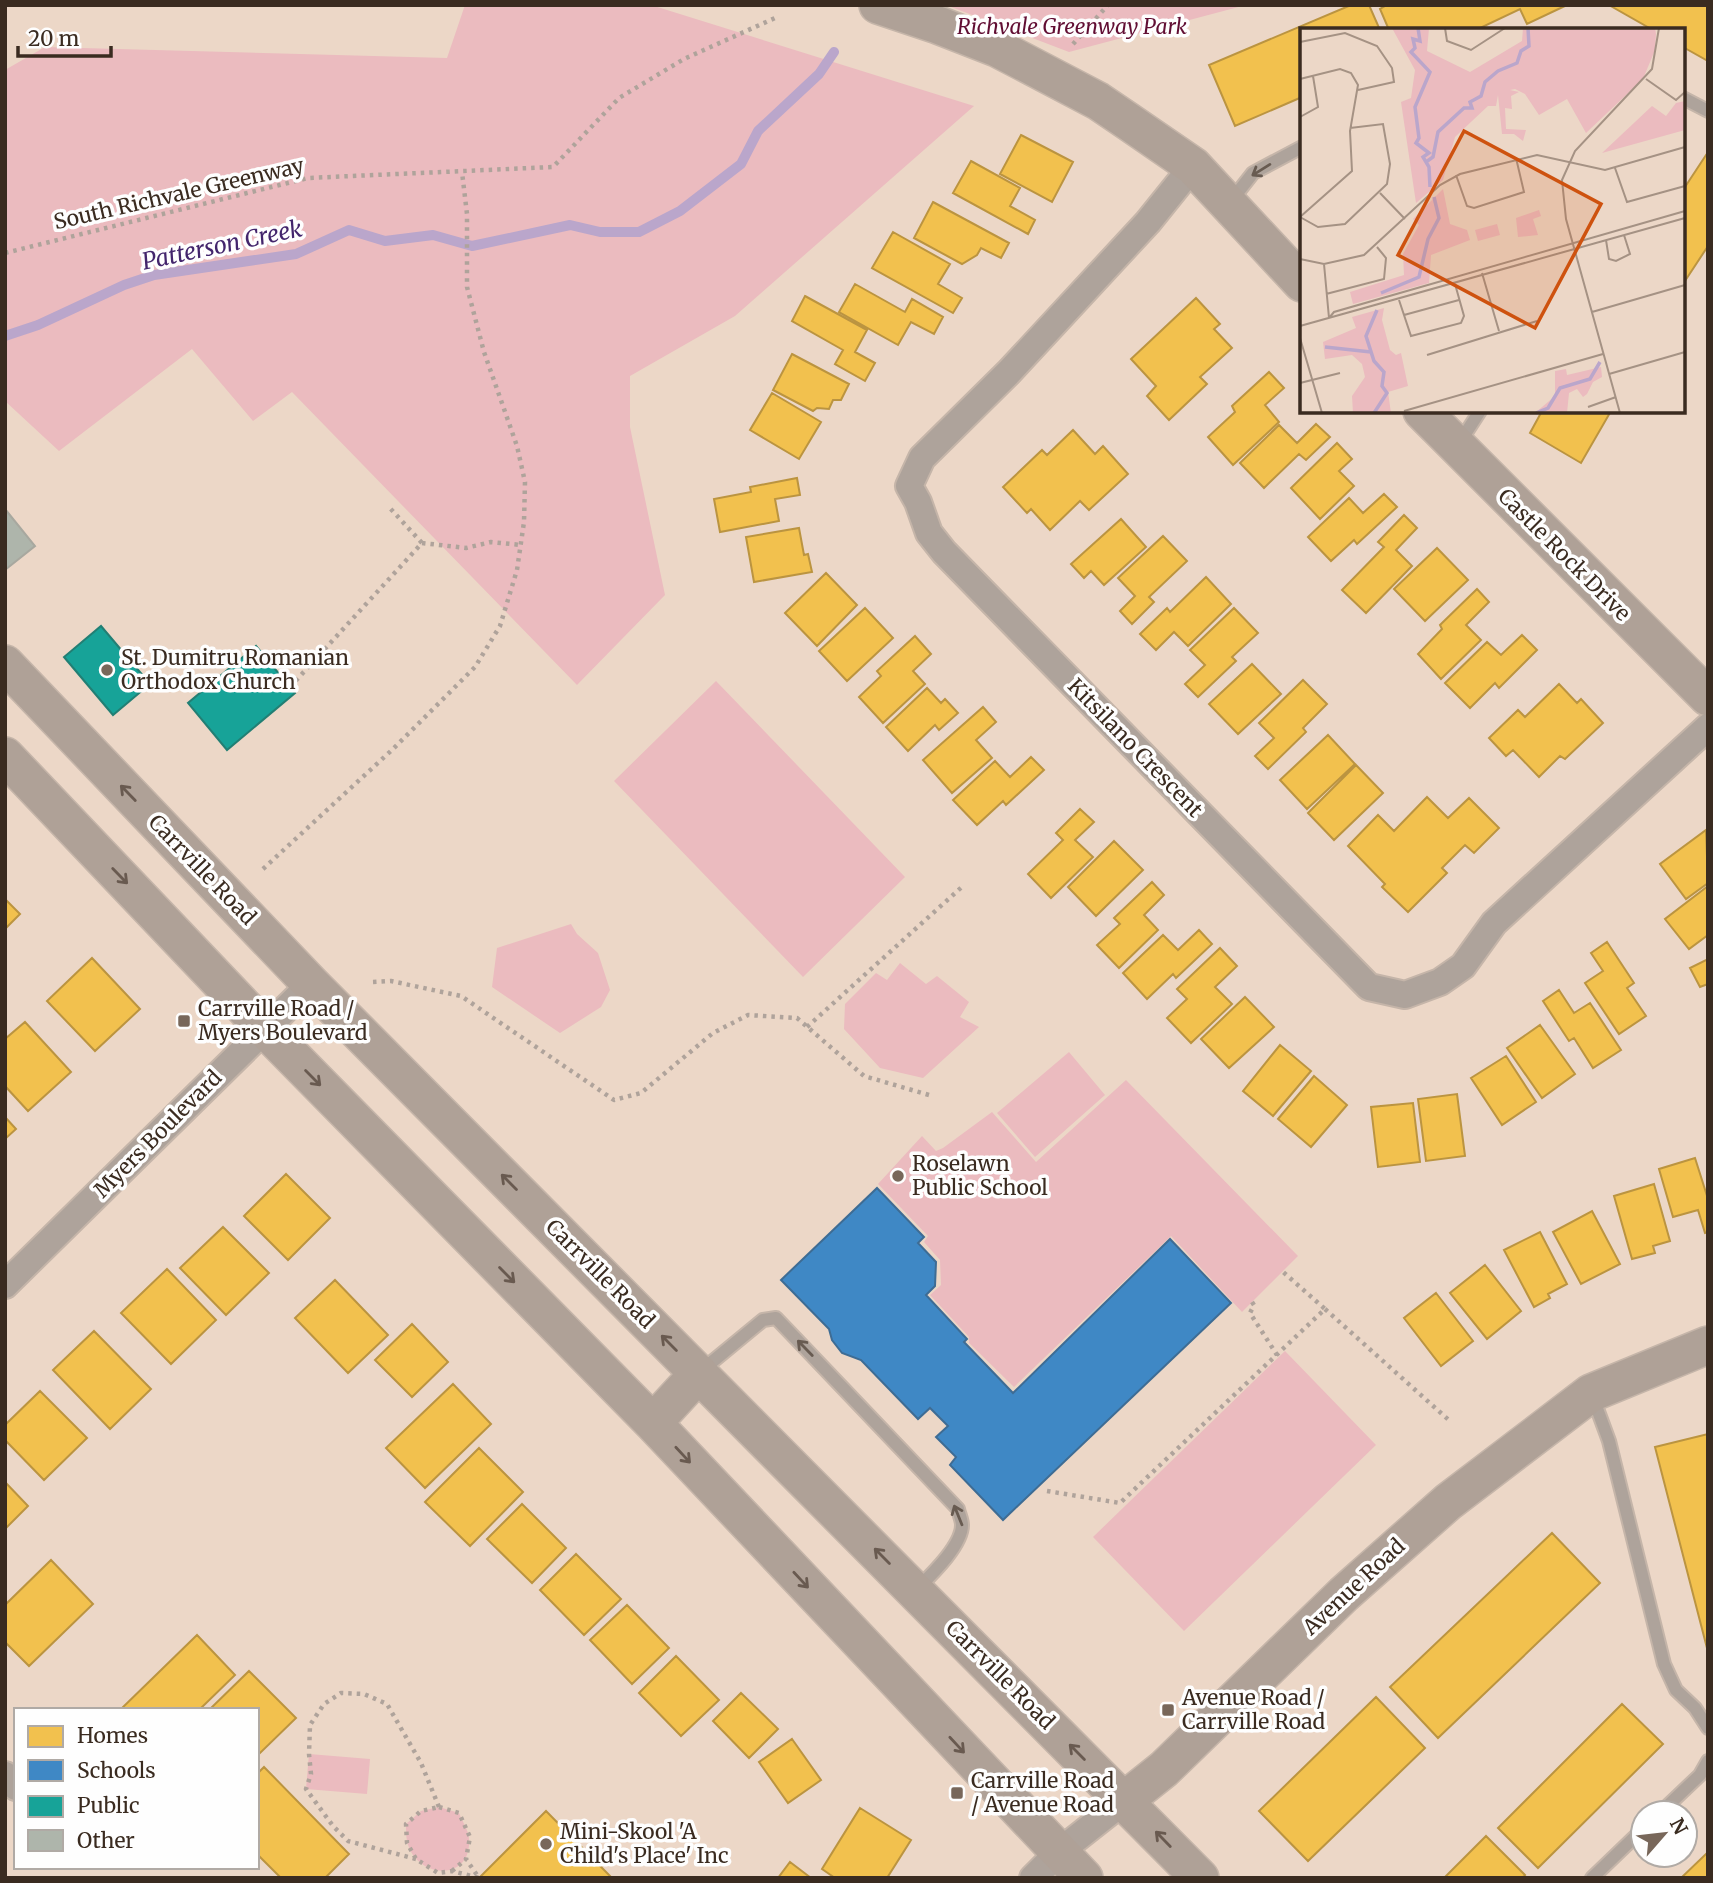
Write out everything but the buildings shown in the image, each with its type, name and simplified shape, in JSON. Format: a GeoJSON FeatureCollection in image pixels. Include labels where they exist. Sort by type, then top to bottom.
{"type":"FeatureCollection","features":[{"type":"Feature","properties":{"kind":"main road"},"geometry":{"type":"LineString","coordinates":[[878,5],[997,48],[1098,101],[1193,166],[1300,281]]}},
{"type":"Feature","properties":{"kind":"main road","name":"Castle Rock Drive"},"geometry":{"type":"LineString","coordinates":[[1424,413],[1708,697]]}},
{"type":"Feature","properties":{"kind":"main road","name":"Carrville Road"},"geometry":{"type":"LineString","coordinates":[[5,664],[311,984],[1200,1878]]}},
{"type":"Feature","properties":{"kind":"main road"},"geometry":{"type":"LineString","coordinates":[[10,770],[653,1423],[1084,1878]]}},
{"type":"Feature","properties":{"kind":"main road","name":"Avenue Road"},"geometry":{"type":"LineString","coordinates":[[1125,1800],[1164,1769],[1344,1594],[1448,1502],[1591,1393],[1708,1345]]}},
{"type":"Feature","properties":{"kind":"main road"},"geometry":{"type":"LineString","coordinates":[[653,1423],[699,1373]]}},
{"type":"Feature","properties":{"kind":"street","name":"Kitsilano Crescent"},"geometry":{"type":"LineString","coordinates":[[1193,166],[1149,222],[1009,372],[922,458],[909,486],[929,533],[944,552],[1369,987],[1405,995],[1440,982],[1463,966],[1494,923],[1708,727]]}},
{"type":"Feature","properties":{"kind":"street","name":"Myers Boulevard"},"geometry":{"type":"LineString","coordinates":[[5,1285],[311,984]]}},
{"type":"Feature","properties":{"kind":"street","name":"Avenue Road"},"geometry":{"type":"LineString","coordinates":[[1033,1878],[1059,1852],[1125,1800]]}},
{"type":"Feature","properties":{"kind":"lane"},"geometry":{"type":"LineString","coordinates":[[1685,99],[1708,111]]}},
{"type":"Feature","properties":{"kind":"lane"},"geometry":{"type":"LineString","coordinates":[[1230,203],[1253,173],[1300,148]]}},
{"type":"Feature","properties":{"kind":"lane"},"geometry":{"type":"LineString","coordinates":[[1456,448],[1479,413]]}},
{"type":"Feature","properties":{"kind":"lane"},"geometry":{"type":"LineString","coordinates":[[699,1373],[763,1320],[776,1318],[958,1509],[962,1525],[959,1538],[937,1569],[916,1591]]}},
{"type":"Feature","properties":{"kind":"lane"},"geometry":{"type":"LineString","coordinates":[[1591,1393],[1609,1441],[1664,1664],[1676,1690],[1695,1708],[1708,1728]]}},
{"type":"Feature","properties":{"kind":"lane"},"geometry":{"type":"LineString","coordinates":[[1675,1799],[1700,1775],[1708,1761]]}},
{"type":"Feature","properties":{"kind":"lane"},"geometry":{"type":"LineString","coordinates":[[1592,1878],[1629,1842]]}},
{"type":"Feature","properties":{"kind":"path"},"geometry":{"type":"LineString","coordinates":[[1073,44],[1108,5]]}},
{"type":"Feature","properties":{"kind":"path","name":"South Richvale Greenway"},"geometry":{"type":"LineString","coordinates":[[5,253],[307,178],[553,167],[620,98],[684,59],[775,18]]}},
{"type":"Feature","properties":{"kind":"path"},"geometry":{"type":"LineString","coordinates":[[263,869],[384,758],[475,667],[500,626],[517,570],[524,522],[525,482],[517,446],[484,352],[467,288],[467,214],[462,172]]}},
{"type":"Feature","properties":{"kind":"path"},"geometry":{"type":"LineString","coordinates":[[388,506],[422,542],[466,548],[491,542],[521,545]]}},
{"type":"Feature","properties":{"kind":"path"},"geometry":{"type":"LineString","coordinates":[[290,687],[422,542]]}},
{"type":"Feature","properties":{"kind":"path"},"geometry":{"type":"LineString","coordinates":[[807,1027],[964,885]]}},
{"type":"Feature","properties":{"kind":"path"},"geometry":{"type":"LineString","coordinates":[[373,982],[391,981],[461,996],[614,1100],[641,1093],[713,1033],[748,1016],[797,1018],[864,1076],[929,1095]]}},
{"type":"Feature","properties":{"kind":"path"},"geometry":{"type":"LineString","coordinates":[[1282,1271],[1451,1422]]}},
{"type":"Feature","properties":{"kind":"path"},"geometry":{"type":"LineString","coordinates":[[1252,1302],[1254,1305],[1250,1313],[1276,1355]]}},
{"type":"Feature","properties":{"kind":"path"},"geometry":{"type":"LineString","coordinates":[[1047,1492],[1120,1503],[1325,1309]]}},
{"type":"Feature","properties":{"kind":"path"},"geometry":{"type":"LineString","coordinates":[[439,1807],[421,1763],[387,1704],[365,1694],[341,1693],[324,1704],[310,1725],[311,1774],[306,1789],[348,1841],[416,1859],[438,1873],[452,1871],[479,1878],[466,1859]]}},
{"type":"Feature","properties":{"kind":"path"},"geometry":{"type":"LineString","coordinates":[[416,1859],[407,1843],[406,1824],[421,1811],[439,1807],[459,1813],[470,1837],[466,1859],[452,1871]]}},
{"type":"Feature","properties":{"kind":"green space"},"geometry":{"type":"Polygon","coordinates":[[[465,5],[651,5],[974,106],[735,316],[630,376],[630,427],[665,595],[577,685],[292,392],[253,421],[192,349],[59,451],[5,401],[5,70],[45,47],[447,58],[465,5]]]}},
{"type":"Feature","properties":{"kind":"green space","name":"Richvale Greenway Park"},"geometry":{"type":"Polygon","coordinates":[[[946,5],[1246,5],[1069,52],[946,5]]]}},
{"type":"Feature","properties":{"kind":"green space"},"geometry":{"type":"Polygon","coordinates":[[[716,681],[905,877],[803,977],[614,781],[716,681]]]}},
{"type":"Feature","properties":{"kind":"green space"},"geometry":{"type":"Polygon","coordinates":[[[571,924],[577,934],[598,953],[610,990],[601,1007],[560,1033],[492,987],[497,948],[571,924]]]}},
{"type":"Feature","properties":{"kind":"green space"},"geometry":{"type":"Polygon","coordinates":[[[900,963],[926,984],[937,976],[969,1002],[960,1017],[979,1027],[923,1078],[880,1068],[844,1029],[845,1004],[876,973],[887,980],[900,963]]]}},
{"type":"Feature","properties":{"kind":"green space"},"geometry":{"type":"Polygon","coordinates":[[[1069,1052],[1105,1095],[1035,1157],[997,1113],[1069,1052]]]}},
{"type":"Feature","properties":{"kind":"green space"},"geometry":{"type":"Polygon","coordinates":[[[1126,1080],[1298,1256],[1242,1312],[1171,1236],[1014,1387],[969,1343],[969,1337],[930,1295],[941,1285],[940,1260],[924,1242],[928,1236],[878,1184],[922,1136],[936,1151],[992,1112],[1036,1162],[1126,1080]]]}},
{"type":"Feature","properties":{"kind":"green space"},"geometry":{"type":"Polygon","coordinates":[[[1285,1351],[1376,1445],[1184,1631],[1093,1537],[1285,1351]]]}},
{"type":"Feature","properties":{"kind":"green space"},"geometry":{"type":"Polygon","coordinates":[[[309,1754],[370,1759],[367,1794],[306,1789],[309,1754]]]}},
{"type":"Feature","properties":{"kind":"green space"},"geometry":{"type":"Polygon","coordinates":[[[439,1807],[459,1813],[469,1839],[468,1853],[462,1863],[453,1869],[442,1871],[420,1863],[412,1854],[406,1832],[406,1824],[421,1811],[439,1807]]]}},
{"type":"Feature","properties":{"kind":"waterway","name":"Patterson Creek"},"geometry":{"type":"LineString","coordinates":[[5,336],[38,325],[124,285],[154,275],[296,254],[349,230],[385,241],[433,235],[472,246],[570,225],[600,232],[639,232],[680,211],[741,164],[758,131],[819,74],[834,52]]}},
{"type":"Feature","properties":{"kind":"place","name":"St. Dumitru Romanian Orthodox Church"},"geometry":{"type":"Point","coordinates":[107,670]}},
{"type":"Feature","properties":{"kind":"place","name":"Carrville Road / Myers Boulevard"},"geometry":{"type":"Point","coordinates":[184,1021]}},
{"type":"Feature","properties":{"kind":"place","name":"Roselawn Public School"},"geometry":{"type":"Point","coordinates":[898,1176]}},
{"type":"Feature","properties":{"kind":"place","name":"Avenue Road / Carrville Road"},"geometry":{"type":"Point","coordinates":[1168,1710]}},
{"type":"Feature","properties":{"kind":"place","name":"Carrville Road / Avenue Road"},"geometry":{"type":"Point","coordinates":[957,1793]}},
{"type":"Feature","properties":{"kind":"place","name":"Mini-Skool 'A Child's Place' Inc"},"geometry":{"type":"Point","coordinates":[546,1844]}}]}
